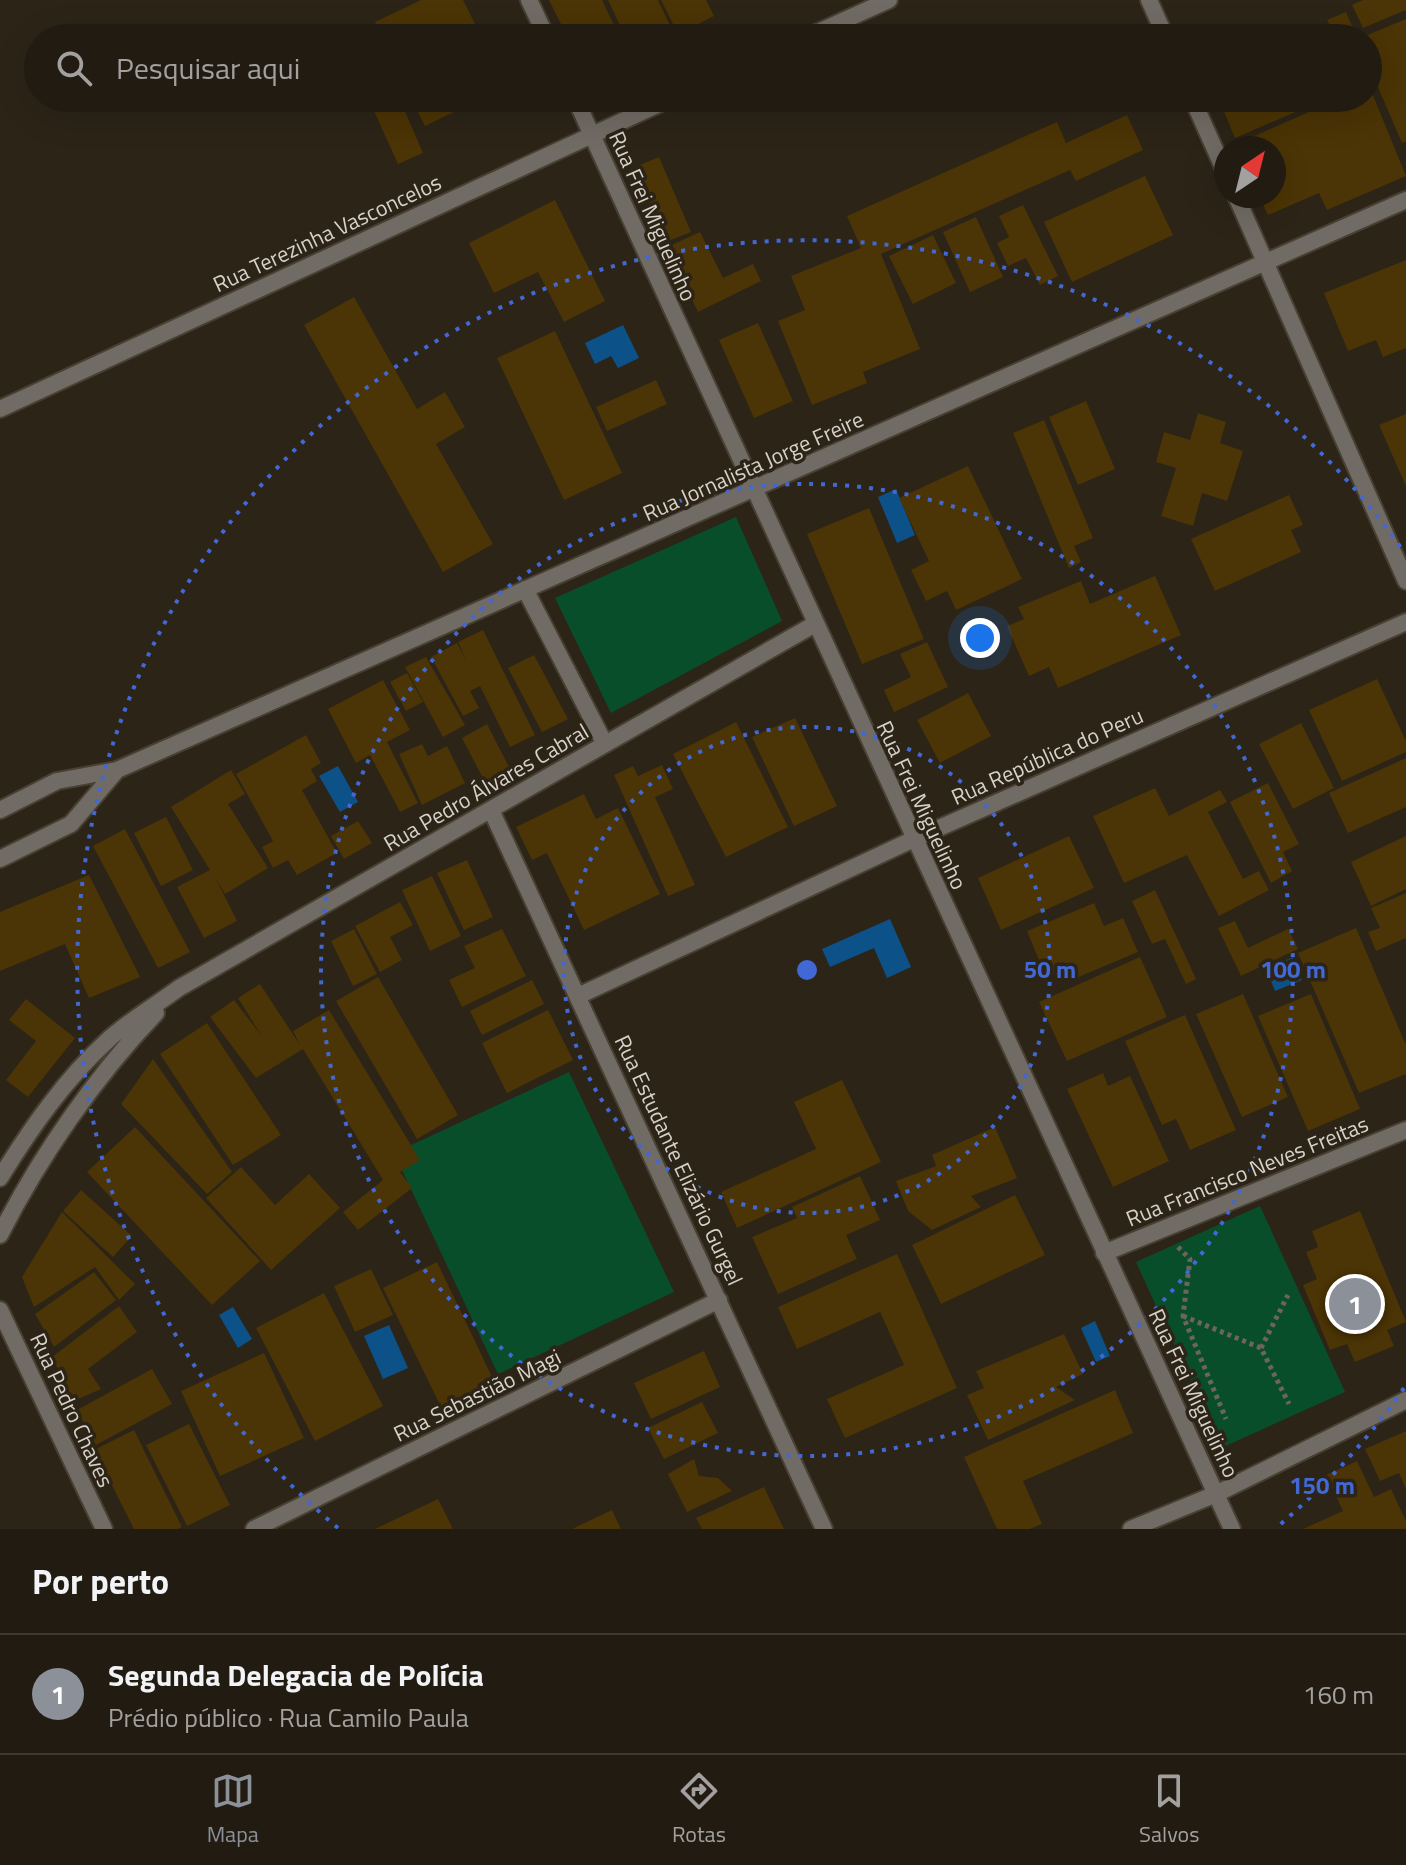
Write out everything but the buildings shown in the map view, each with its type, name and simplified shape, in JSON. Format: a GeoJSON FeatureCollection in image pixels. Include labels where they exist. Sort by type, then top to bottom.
{"type":"FeatureCollection","features":[{"type":"Feature","properties":{"kind":"street"},"geometry":{"type":"LineString","coordinates":[[529,0],[540,24]]}},
{"type":"Feature","properties":{"kind":"street"},"geometry":{"type":"LineString","coordinates":[[836,24],[889,0]]}},
{"type":"Feature","properties":{"kind":"street"},"geometry":{"type":"LineString","coordinates":[[1149,0],[1160,24]]}},
{"type":"Feature","properties":{"kind":"street","name":"Rua Frei Miguelinho"},"geometry":{"type":"LineString","coordinates":[[582,112],[1232,1529]]}},
{"type":"Feature","properties":{"kind":"street","name":"Rua Terezinha Vasconcelos"},"geometry":{"type":"LineString","coordinates":[[0,409],[641,112]]}},
{"type":"Feature","properties":{"kind":"street"},"geometry":{"type":"LineString","coordinates":[[1198,112],[1214,147]]}},
{"type":"Feature","properties":{"kind":"street","name":"Rua Jornalista Jorge Freire"},"geometry":{"type":"LineString","coordinates":[[0,810],[57,781],[117,770],[1406,200]]}},
{"type":"Feature","properties":{"kind":"street"},"geometry":{"type":"LineString","coordinates":[[1241,208],[1406,581]]}},
{"type":"Feature","properties":{"kind":"street"},"geometry":{"type":"LineString","coordinates":[[525,589],[605,744]]}},
{"type":"Feature","properties":{"kind":"street","name":"Rua República do Peru"},"geometry":{"type":"LineString","coordinates":[[578,996],[914,839],[1406,622]]}},
{"type":"Feature","properties":{"kind":"street","name":"Rua Pedro Álvares Cabral"},"geometry":{"type":"LineString","coordinates":[[0,1178],[29,1130],[74,1075],[111,1037],[179,988],[815,624]]}},
{"type":"Feature","properties":{"kind":"street","name":"Rua Jornalista Jorge Freire"},"geometry":{"type":"LineString","coordinates":[[0,859],[71,824],[117,770]]}},
{"type":"Feature","properties":{"kind":"street","name":"Rua Estudante Elizário Gurgel"},"geometry":{"type":"LineString","coordinates":[[491,810],[824,1529]]}},
{"type":"Feature","properties":{"kind":"street","name":"Rua Pedro Álvares Cabral"},"geometry":{"type":"LineString","coordinates":[[0,1235],[23,1188],[82,1105],[179,988]]}},
{"type":"Feature","properties":{"kind":"street","name":"Rua Francisco Neves Freitas"},"geometry":{"type":"LineString","coordinates":[[1104,1253],[1406,1130]]}},
{"type":"Feature","properties":{"kind":"street","name":"Rua Sebastião Magi"},"geometry":{"type":"LineString","coordinates":[[254,1529],[719,1300]]}},
{"type":"Feature","properties":{"kind":"street","name":"Rua Pedro Chaves"},"geometry":{"type":"LineString","coordinates":[[0,1310],[104,1529]]}},
{"type":"Feature","properties":{"kind":"street"},"geometry":{"type":"LineString","coordinates":[[1131,1529],[1216,1494],[1406,1400]]}},
{"type":"Feature","properties":{"kind":"path"},"geometry":{"type":"LineString","coordinates":[[1160,1230],[1190,1259],[1183,1316],[1226,1419]]}},
{"type":"Feature","properties":{"kind":"path"},"geometry":{"type":"LineString","coordinates":[[1261,1348],[1288,1295]]}},
{"type":"Feature","properties":{"kind":"path"},"geometry":{"type":"LineString","coordinates":[[1183,1316],[1261,1348],[1289,1404]]}},
{"type":"Feature","properties":{"kind":"green space"},"geometry":{"type":"Polygon","coordinates":[[[736,517],[782,621],[611,713],[555,598],[736,517]]]}},
{"type":"Feature","properties":{"kind":"green space"},"geometry":{"type":"Polygon","coordinates":[[[569,1072],[674,1292],[498,1374],[394,1153],[569,1072]]]}},
{"type":"Feature","properties":{"kind":"green space"},"geometry":{"type":"Polygon","coordinates":[[[1260,1206],[1345,1392],[1221,1448],[1136,1262],[1260,1206]]]}},
{"type":"Feature","properties":{"kind":"water"},"geometry":{"type":"Polygon","coordinates":[[[623,325],[639,358],[618,368],[611,356],[595,364],[585,343],[623,325]]]}},
{"type":"Feature","properties":{"kind":"water"},"geometry":{"type":"Polygon","coordinates":[[[896,489],[915,535],[897,543],[878,497],[896,489]]]}},
{"type":"Feature","properties":{"kind":"water"},"geometry":{"type":"Polygon","coordinates":[[[338,766],[358,802],[340,812],[319,776],[338,766]]]}},
{"type":"Feature","properties":{"kind":"water"},"geometry":{"type":"Polygon","coordinates":[[[890,919],[911,967],[887,978],[874,948],[830,967],[822,949],[890,919]]]}},
{"type":"Feature","properties":{"kind":"water"},"geometry":{"type":"Polygon","coordinates":[[[1293,957],[1302,980],[1275,991],[1266,969],[1293,957]]]}},
{"type":"Feature","properties":{"kind":"water"},"geometry":{"type":"Polygon","coordinates":[[[233,1307],[252,1339],[238,1348],[219,1315],[233,1307]]]}},
{"type":"Feature","properties":{"kind":"water"},"geometry":{"type":"Polygon","coordinates":[[[1095,1321],[1110,1356],[1096,1362],[1081,1328],[1095,1321]]]}},
{"type":"Feature","properties":{"kind":"water"},"geometry":{"type":"Polygon","coordinates":[[[389,1325],[408,1368],[383,1379],[364,1336],[389,1325]]]}},
{"type":"Feature","properties":{"kind":"place","name":"Segunda Delegacia de Polícia"},"geometry":{"type":"Point","coordinates":[1355,1304]}}]}
